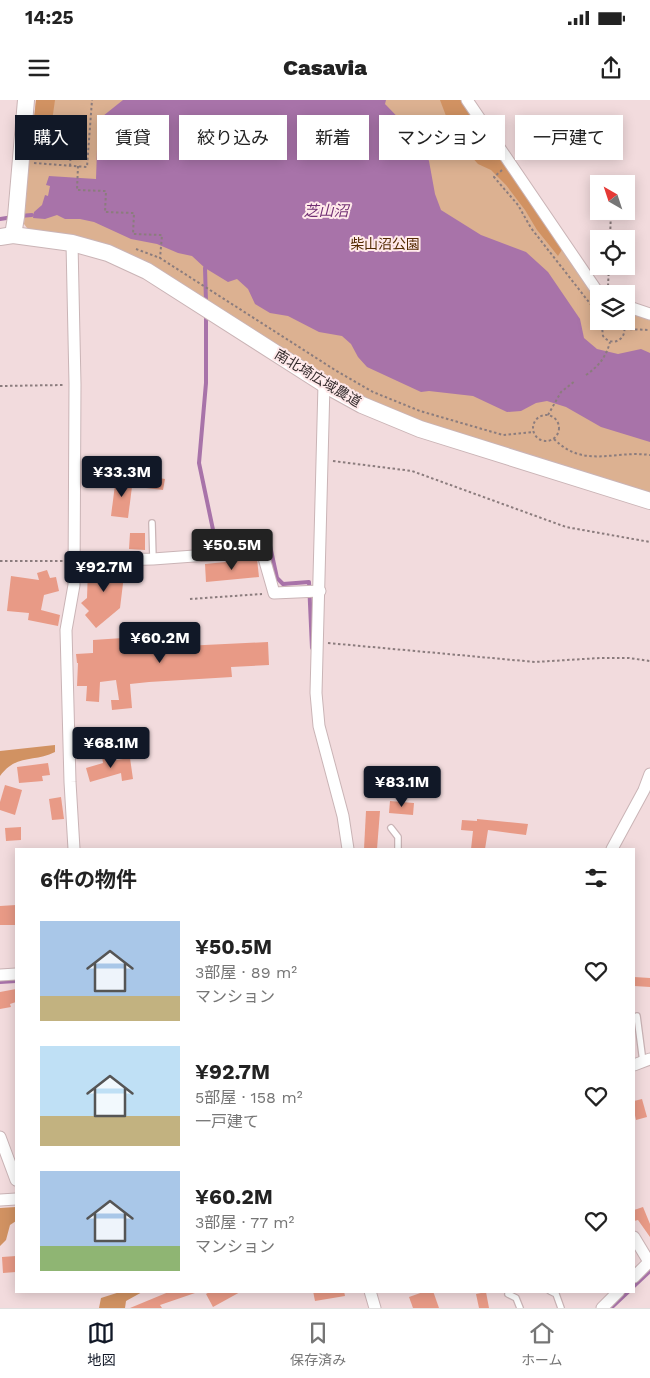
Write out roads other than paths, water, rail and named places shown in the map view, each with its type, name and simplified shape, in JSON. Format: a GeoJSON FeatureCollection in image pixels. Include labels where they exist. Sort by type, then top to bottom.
{"type":"FeatureCollection","features":[{"type":"Feature","properties":{"kind":"street"},"geometry":{"type":"LineString","coordinates":[[6,236],[16,217],[26,100]]}},
{"type":"Feature","properties":{"kind":"street"},"geometry":{"type":"LineString","coordinates":[[467,100],[593,285]]}},
{"type":"Feature","properties":{"kind":"street","name":"南北埼広域農道"},"geometry":{"type":"LineString","coordinates":[[6,236],[72,243],[108,253],[147,271],[324,384],[362,405],[420,429],[650,501]]}},
{"type":"Feature","properties":{"kind":"street"},"geometry":{"type":"LineString","coordinates":[[72,243],[75,384],[74,585],[66,630],[70,782],[74,848]]}},
{"type":"Feature","properties":{"kind":"street"},"geometry":{"type":"LineString","coordinates":[[635,309],[650,314]]}},
{"type":"Feature","properties":{"kind":"street"},"geometry":{"type":"LineString","coordinates":[[324,384],[316,693],[320,726],[343,816],[348,848]]}},
{"type":"Feature","properties":{"kind":"street"},"geometry":{"type":"LineString","coordinates":[[74,561],[153,559],[262,551],[274,593],[320,591]]}},
{"type":"Feature","properties":{"kind":"street"},"geometry":{"type":"LineString","coordinates":[[613,848],[644,790],[650,774]]}},
{"type":"Feature","properties":{"kind":"street"},"geometry":{"type":"LineString","coordinates":[[0,975],[15,974]]}},
{"type":"Feature","properties":{"kind":"street"},"geometry":{"type":"LineString","coordinates":[[0,1137],[15,1177]]}},
{"type":"Feature","properties":{"kind":"street"},"geometry":{"type":"LineString","coordinates":[[0,1200],[15,1199]]}},
{"type":"Feature","properties":{"kind":"street"},"geometry":{"type":"LineString","coordinates":[[635,1238],[650,1261],[635,1276]]}},
{"type":"Feature","properties":{"kind":"street"},"geometry":{"type":"LineString","coordinates":[[370,1293],[374,1308]]}},
{"type":"Feature","properties":{"kind":"street"},"geometry":{"type":"LineString","coordinates":[[602,1308],[617,1293]]}},
{"type":"Feature","properties":{"kind":"lane"},"geometry":{"type":"LineString","coordinates":[[152,523],[153,559]]}},
{"type":"Feature","properties":{"kind":"lane"},"geometry":{"type":"LineString","coordinates":[[390,828],[398,837],[398,848]]}},
{"type":"Feature","properties":{"kind":"lane"},"geometry":{"type":"LineString","coordinates":[[637,1016],[642,1062]]}},
{"type":"Feature","properties":{"kind":"lane"},"geometry":{"type":"LineString","coordinates":[[554,1293],[561,1308]]}},
{"type":"Feature","properties":{"kind":"lane"},"geometry":{"type":"LineString","coordinates":[[508,1294],[516,1298],[520,1308]]}},
{"type":"Feature","properties":{"kind":"water","name":"芝山沼"},"geometry":{"type":"Polygon","coordinates":[[[123,100],[386,100],[385,104],[396,115],[379,115],[379,160],[428,160],[435,194],[441,210],[481,235],[526,252],[548,272],[580,319],[584,338],[597,349],[618,354],[641,349],[650,353],[650,442],[601,427],[566,407],[547,401],[536,403],[521,411],[507,412],[473,396],[429,391],[421,392],[367,367],[358,357],[351,344],[342,336],[319,332],[288,316],[270,313],[255,304],[248,289],[237,279],[228,282],[205,268],[192,256],[178,253],[157,244],[131,239],[94,222],[80,219],[65,219],[57,215],[45,219],[33,218],[34,212],[42,205],[45,195],[48,196],[50,186],[46,185],[49,176],[96,179],[97,150],[97,160],[169,160],[169,115],[104,115],[123,100]]]}},
{"type":"Feature","properties":{"kind":"waterway"},"geometry":{"type":"LineString","coordinates":[[20,216],[32,215]]}},
{"type":"Feature","properties":{"kind":"waterway"},"geometry":{"type":"LineString","coordinates":[[0,219],[13,217]]}},
{"type":"Feature","properties":{"kind":"waterway"},"geometry":{"type":"LineString","coordinates":[[205,268],[206,302]]}},
{"type":"Feature","properties":{"kind":"waterway"},"geometry":{"type":"LineString","coordinates":[[206,314],[206,383],[199,463],[216,544],[269,541],[277,578],[283,584],[309,582],[312,648]]}},
{"type":"Feature","properties":{"kind":"waterway"},"geometry":{"type":"LineString","coordinates":[[0,982],[15,981]]}},
{"type":"Feature","properties":{"kind":"waterway"},"geometry":{"type":"LineString","coordinates":[[635,1285],[650,1271]]}},
{"type":"Feature","properties":{"kind":"waterway"},"geometry":{"type":"LineString","coordinates":[[611,1308],[627,1293]]}},
{"type":"Feature","properties":{"kind":"park label","name":"柴山沼公園"},"geometry":{"type":"Point","coordinates":[385,244]}}]}
